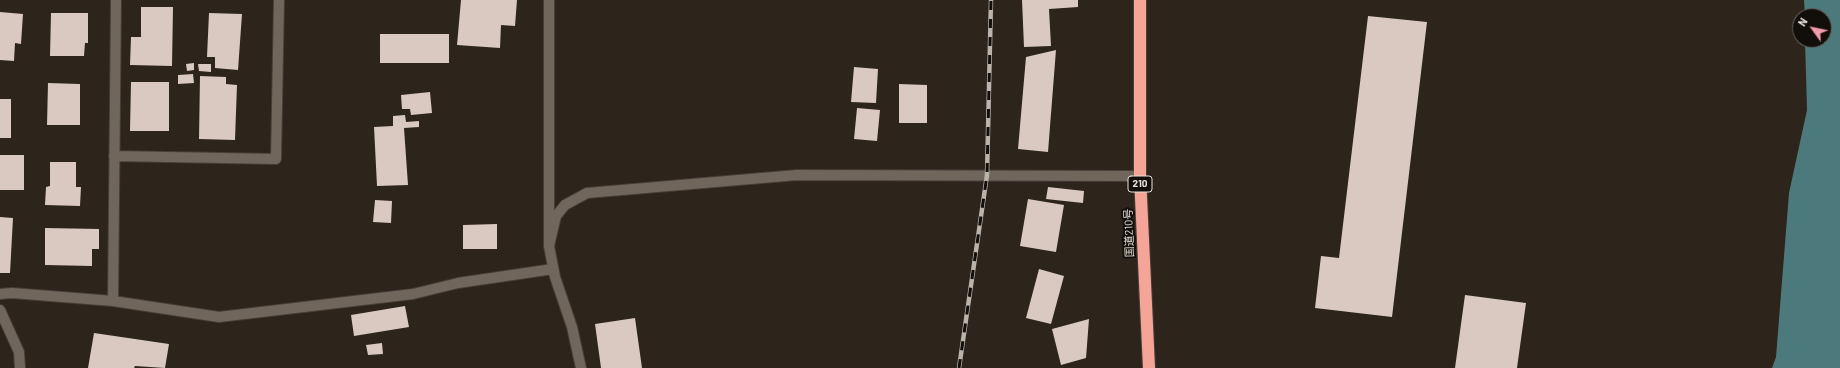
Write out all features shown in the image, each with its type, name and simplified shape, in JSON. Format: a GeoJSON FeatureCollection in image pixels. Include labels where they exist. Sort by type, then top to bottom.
{"type":"FeatureCollection","features":[{"type":"Feature","properties":{"kind":"highway","name":"国道210号"},"geometry":{"type":"LineString","coordinates":[[1140,0],[1140,176],[1149,368]]}},
{"type":"Feature","properties":{"kind":"street"},"geometry":{"type":"LineString","coordinates":[[113,301],[116,0]]}},
{"type":"Feature","properties":{"kind":"street"},"geometry":{"type":"LineString","coordinates":[[114,156],[276,159],[279,0]]}},
{"type":"Feature","properties":{"kind":"street"},"geometry":{"type":"LineString","coordinates":[[549,0],[549,246],[553,269],[572,326],[580,368]]}},
{"type":"Feature","properties":{"kind":"street"},"geometry":{"type":"LineString","coordinates":[[549,246],[556,216],[565,205],[587,193],[797,175],[1140,176]]}},
{"type":"Feature","properties":{"kind":"street"},"geometry":{"type":"LineString","coordinates":[[0,294],[12,293],[113,301],[219,317],[413,294],[458,283],[553,269]]}},
{"type":"Feature","properties":{"kind":"street"},"geometry":{"type":"LineString","coordinates":[[0,310],[19,352],[20,368]]}},
{"type":"Feature","properties":{"kind":"water"},"geometry":{"type":"Polygon","coordinates":[[[1804,0],[1840,0],[1840,368],[1772,368],[1776,357],[1789,193],[1807,110],[1805,48],[1832,48],[1832,8],[1804,8],[1804,0]]]}},
{"type":"Feature","properties":{"kind":"building"},"geometry":{"type":"Polygon","coordinates":[[[461,0],[517,0],[515,26],[501,25],[500,48],[457,45],[461,0]]]}},
{"type":"Feature","properties":{"kind":"building"},"geometry":{"type":"Polygon","coordinates":[[[1022,0],[1078,0],[1078,7],[1049,9],[1051,46],[1024,47],[1022,0]]]}},
{"type":"Feature","properties":{"kind":"building"},"geometry":{"type":"Polygon","coordinates":[[[141,7],[173,7],[172,66],[130,65],[131,37],[141,37],[141,7]]]}},
{"type":"Feature","properties":{"kind":"building"},"geometry":{"type":"Polygon","coordinates":[[[0,12],[23,14],[21,44],[15,43],[14,61],[0,60],[0,12]]]}},
{"type":"Feature","properties":{"kind":"building"},"geometry":{"type":"Polygon","coordinates":[[[51,13],[88,13],[88,43],[85,43],[84,56],[50,56],[51,13]]]}},
{"type":"Feature","properties":{"kind":"building"},"geometry":{"type":"Polygon","coordinates":[[[209,13],[242,14],[238,70],[215,68],[215,57],[207,57],[209,13]]]}},
{"type":"Feature","properties":{"kind":"building"},"geometry":{"type":"Polygon","coordinates":[[[1368,16],[1427,22],[1392,317],[1315,308],[1321,256],[1339,258],[1368,16]]]}},
{"type":"Feature","properties":{"kind":"building"},"geometry":{"type":"Polygon","coordinates":[[[380,34],[449,34],[449,63],[380,63],[380,34]]]}},
{"type":"Feature","properties":{"kind":"building"},"geometry":{"type":"Polygon","coordinates":[[[1056,50],[1048,152],[1018,149],[1026,57],[1056,50]]]}},
{"type":"Feature","properties":{"kind":"building"},"geometry":{"type":"Polygon","coordinates":[[[194,63],[194,70],[187,71],[186,64],[194,63]]]}},
{"type":"Feature","properties":{"kind":"building"},"geometry":{"type":"Polygon","coordinates":[[[198,64],[211,64],[211,72],[199,71],[198,64]]]}},
{"type":"Feature","properties":{"kind":"building"},"geometry":{"type":"Polygon","coordinates":[[[854,67],[878,69],[876,103],[851,102],[854,67]]]}},
{"type":"Feature","properties":{"kind":"building"},"geometry":{"type":"Polygon","coordinates":[[[193,74],[194,83],[178,84],[178,75],[193,74]]]}},
{"type":"Feature","properties":{"kind":"building"},"geometry":{"type":"Polygon","coordinates":[[[200,76],[226,77],[226,84],[237,85],[235,140],[199,139],[200,76]]]}},
{"type":"Feature","properties":{"kind":"building"},"geometry":{"type":"Polygon","coordinates":[[[131,82],[169,82],[169,131],[130,131],[131,82]]]}},
{"type":"Feature","properties":{"kind":"building"},"geometry":{"type":"Polygon","coordinates":[[[48,83],[80,84],[80,125],[47,125],[48,83]]]}},
{"type":"Feature","properties":{"kind":"building"},"geometry":{"type":"Polygon","coordinates":[[[899,84],[927,85],[927,123],[899,123],[899,84]]]}},
{"type":"Feature","properties":{"kind":"building"},"geometry":{"type":"Polygon","coordinates":[[[430,92],[432,113],[411,115],[410,109],[402,109],[401,95],[430,92]]]}},
{"type":"Feature","properties":{"kind":"building"},"geometry":{"type":"Polygon","coordinates":[[[0,99],[11,99],[11,138],[0,138],[0,99]]]}},
{"type":"Feature","properties":{"kind":"building"},"geometry":{"type":"Polygon","coordinates":[[[857,108],[880,110],[877,141],[854,139],[857,108]]]}},
{"type":"Feature","properties":{"kind":"building"},"geometry":{"type":"Polygon","coordinates":[[[405,115],[406,122],[419,121],[419,127],[404,128],[408,185],[377,186],[374,127],[393,126],[393,116],[405,115]]]}},
{"type":"Feature","properties":{"kind":"building"},"geometry":{"type":"Polygon","coordinates":[[[0,155],[24,155],[24,190],[0,190],[0,155]]]}},
{"type":"Feature","properties":{"kind":"building"},"geometry":{"type":"Polygon","coordinates":[[[50,162],[76,162],[76,187],[81,187],[80,206],[45,205],[46,187],[50,186],[50,162]]]}},
{"type":"Feature","properties":{"kind":"building"},"geometry":{"type":"Polygon","coordinates":[[[1048,187],[1084,191],[1083,203],[1046,199],[1048,187]]]}},
{"type":"Feature","properties":{"kind":"building"},"geometry":{"type":"Polygon","coordinates":[[[1028,199],[1064,205],[1056,252],[1020,246],[1028,199]]]}},
{"type":"Feature","properties":{"kind":"building"},"geometry":{"type":"Polygon","coordinates":[[[375,200],[392,201],[391,223],[373,222],[375,200]]]}},
{"type":"Feature","properties":{"kind":"building"},"geometry":{"type":"Polygon","coordinates":[[[0,217],[13,218],[10,273],[0,273],[0,217]]]}},
{"type":"Feature","properties":{"kind":"building"},"geometry":{"type":"Polygon","coordinates":[[[497,224],[497,249],[463,249],[463,225],[497,224]]]}},
{"type":"Feature","properties":{"kind":"building"},"geometry":{"type":"Polygon","coordinates":[[[45,228],[99,229],[99,249],[92,249],[92,266],[45,265],[45,228]]]}},
{"type":"Feature","properties":{"kind":"building"},"geometry":{"type":"Polygon","coordinates":[[[1039,269],[1064,276],[1051,324],[1026,318],[1039,269]]]}},
{"type":"Feature","properties":{"kind":"building"},"geometry":{"type":"Polygon","coordinates":[[[1465,295],[1526,303],[1517,368],[1455,368],[1465,295]]]}},
{"type":"Feature","properties":{"kind":"building"},"geometry":{"type":"Polygon","coordinates":[[[405,306],[409,327],[354,336],[351,315],[405,306]]]}},
{"type":"Feature","properties":{"kind":"building"},"geometry":{"type":"Polygon","coordinates":[[[635,318],[642,368],[601,368],[595,324],[635,318]]]}},
{"type":"Feature","properties":{"kind":"building"},"geometry":{"type":"Polygon","coordinates":[[[1089,319],[1086,358],[1061,365],[1052,329],[1089,319]]]}},
{"type":"Feature","properties":{"kind":"building"},"geometry":{"type":"Polygon","coordinates":[[[94,333],[169,344],[165,368],[135,366],[134,368],[88,368],[94,333]]]}},
{"type":"Feature","properties":{"kind":"building"},"geometry":{"type":"Polygon","coordinates":[[[382,343],[383,354],[368,355],[366,345],[382,343]]]}},
{"type":"Feature","properties":{"kind":"railway"},"geometry":{"type":"LineString","coordinates":[[959,368],[987,175],[991,0]]}}]}
